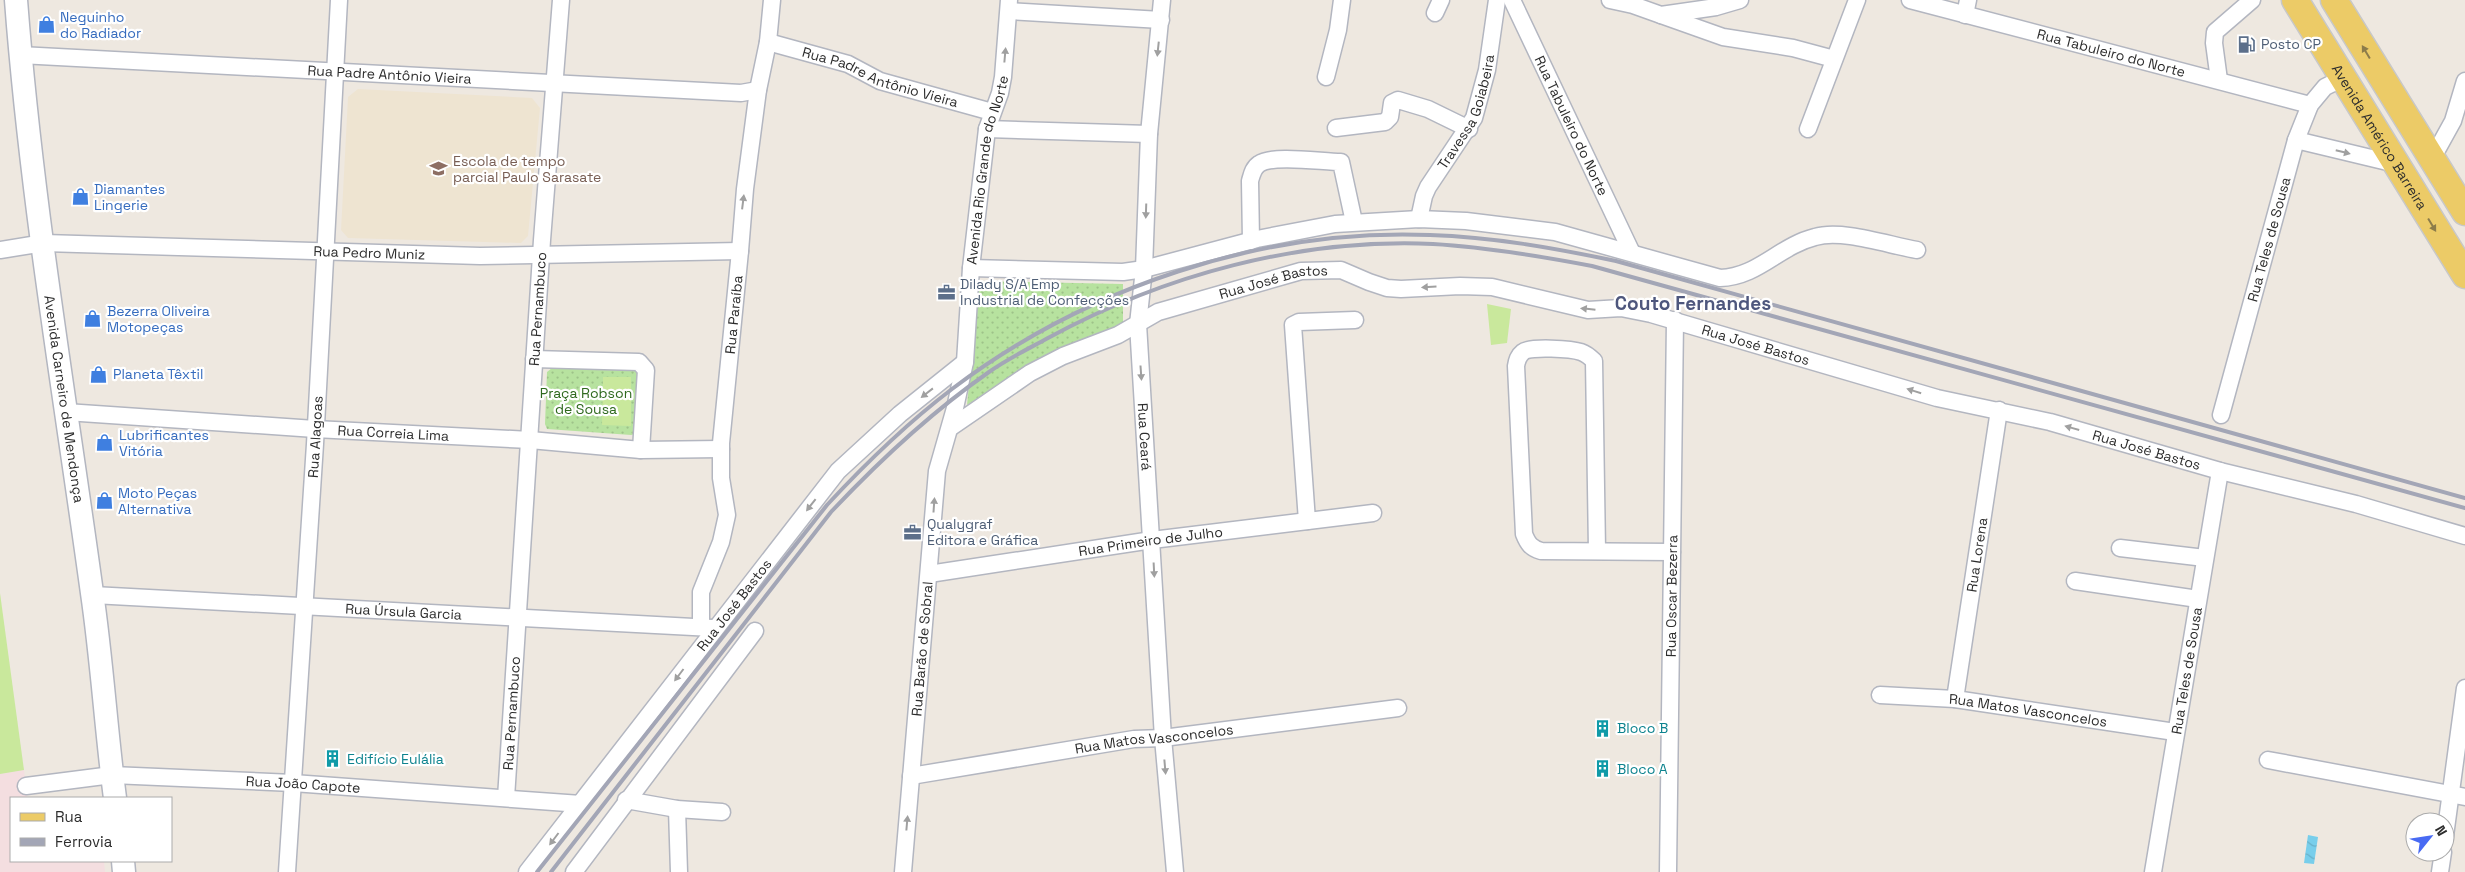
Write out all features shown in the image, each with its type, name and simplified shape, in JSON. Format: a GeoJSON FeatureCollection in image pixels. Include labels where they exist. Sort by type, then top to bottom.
{"type":"FeatureCollection","features":[{"type":"Feature","properties":{"kind":"main road","name":"Avenida Carneiro de Mendonça"},"geometry":{"type":"LineString","coordinates":[[16,0],[20,55],[66,412],[92,595],[115,797]]}},
{"type":"Feature","properties":{"kind":"main road","name":"Avenida Américo Barreira"},"geometry":{"type":"LineString","coordinates":[[2296,0],[2465,275]]}},
{"type":"Feature","properties":{"kind":"main road"},"geometry":{"type":"LineString","coordinates":[[2334,0],[2398,105],[2447,174],[2465,212]]}},
{"type":"Feature","properties":{"kind":"main road"},"geometry":{"type":"LineString","coordinates":[[2343,78],[2361,75],[2372,78],[2398,105]]}},
{"type":"Feature","properties":{"kind":"street","name":"Rua Alagoas"},"geometry":{"type":"LineString","coordinates":[[287,872],[315,429],[339,0]]}},
{"type":"Feature","properties":{"kind":"street","name":"Rua Pernambuco"},"geometry":{"type":"LineString","coordinates":[[506,798],[541,256],[561,0]]}},
{"type":"Feature","properties":{"kind":"street","name":"Rua Paraíba"},"geometry":{"type":"LineString","coordinates":[[708,627],[701,592],[721,542],[727,515],[721,478],[721,449],[740,251],[741,219],[758,90],[768,42],[772,0]]}},
{"type":"Feature","properties":{"kind":"street","name":"Rua Ceará"},"geometry":{"type":"LineString","coordinates":[[1162,0],[1149,134],[1144,269],[1138,324],[1163,738],[1174,872]]}},
{"type":"Feature","properties":{"kind":"street"},"geometry":{"type":"LineString","coordinates":[[1326,77],[1338,30],[1342,0]]}},
{"type":"Feature","properties":{"kind":"street","name":"Travessa Goiabeira"},"geometry":{"type":"LineString","coordinates":[[1419,219],[1428,187],[1468,129],[1482,95],[1488,70],[1497,0]]}},
{"type":"Feature","properties":{"kind":"street","name":"Rua Tabuleiro do Norte"},"geometry":{"type":"LineString","coordinates":[[1512,0],[1630,252]]}},
{"type":"Feature","properties":{"kind":"street"},"geometry":{"type":"LineString","coordinates":[[1610,0],[1636,3],[1661,15],[1723,38],[1786,47],[1834,59]]}},
{"type":"Feature","properties":{"kind":"street"},"geometry":{"type":"LineString","coordinates":[[1661,15],[1716,7],[1740,0]]}},
{"type":"Feature","properties":{"kind":"street"},"geometry":{"type":"LineString","coordinates":[[1808,130],[1857,0]]}},
{"type":"Feature","properties":{"kind":"street","name":"Rua Tabuleiro do Norte"},"geometry":{"type":"LineString","coordinates":[[1910,0],[1967,7],[2128,59],[2219,80],[2310,106]]}},
{"type":"Feature","properties":{"kind":"street"},"geometry":{"type":"LineString","coordinates":[[2219,80],[2214,43],[2215,32],[2252,0]]}},
{"type":"Feature","properties":{"kind":"street"},"geometry":{"type":"LineString","coordinates":[[1009,6],[1161,20]]}},
{"type":"Feature","properties":{"kind":"street","name":"Avenida Rio Grande do Norte"},"geometry":{"type":"LineString","coordinates":[[950,428],[965,362],[971,268],[987,129],[1000,93],[1003,77],[1009,6]]}},
{"type":"Feature","properties":{"kind":"street","name":"Rua Padre Antônio Vieira"},"geometry":{"type":"LineString","coordinates":[[768,42],[848,64],[880,81],[992,112]]}},
{"type":"Feature","properties":{"kind":"street","name":"Rua Padre Antônio Vieira"},"geometry":{"type":"LineString","coordinates":[[20,55],[741,93],[758,90]]}},
{"type":"Feature","properties":{"kind":"street","name":"Rua Teles de Sousa"},"geometry":{"type":"LineString","coordinates":[[2222,416],[2296,140],[2310,106],[2325,87],[2343,78]]}},
{"type":"Feature","properties":{"kind":"street"},"geometry":{"type":"LineString","coordinates":[[2447,174],[2442,145],[2453,120],[2465,81]]}},
{"type":"Feature","properties":{"kind":"street"},"geometry":{"type":"LineString","coordinates":[[1336,128],[1385,122],[1390,117],[1392,103],[1398,100],[1428,109],[1468,129]]}},
{"type":"Feature","properties":{"kind":"street"},"geometry":{"type":"LineString","coordinates":[[987,129],[1149,134]]}},
{"type":"Feature","properties":{"kind":"street"},"geometry":{"type":"LineString","coordinates":[[2296,140],[2396,164]]}},
{"type":"Feature","properties":{"kind":"street"},"geometry":{"type":"LineString","coordinates":[[1251,241],[1250,181],[1254,168],[1272,160],[1340,162],[1354,222]]}},
{"type":"Feature","properties":{"kind":"street"},"geometry":{"type":"LineString","coordinates":[[971,268],[1123,272],[1144,269],[1251,241],[1354,222],[1419,219],[1466,221],[1555,232],[1720,278],[1736,278],[1746,274],[1790,247],[1821,236],[1843,234],[1917,250]]}},
{"type":"Feature","properties":{"kind":"street","name":"Rua Pedro Muniz"},"geometry":{"type":"LineString","coordinates":[[0,250],[44,243],[415,255],[541,256],[740,251]]}},
{"type":"Feature","properties":{"kind":"street","name":"Rua José Bastos"},"geometry":{"type":"LineString","coordinates":[[950,428],[1030,373],[1063,356],[1118,335],[1158,312],[1272,278],[1324,269],[1341,270],[1387,288],[1492,287],[1588,310],[1621,308],[1674,320],[1937,398],[2050,422],[2220,471],[2356,504],[2465,536]]}},
{"type":"Feature","properties":{"kind":"street"},"geometry":{"type":"LineString","coordinates":[[1308,521],[1293,325],[1299,322],[1355,320]]}},
{"type":"Feature","properties":{"kind":"street","name":"Rua Oscar Bezerra"},"geometry":{"type":"LineString","coordinates":[[1668,872],[1672,552],[1679,487],[1674,320]]}},
{"type":"Feature","properties":{"kind":"street"},"geometry":{"type":"LineString","coordinates":[[1596,550],[1594,361],[1580,351],[1534,349],[1524,351],[1518,358],[1516,366],[1524,534],[1527,543],[1533,549],[1541,551],[1672,552]]}},
{"type":"Feature","properties":{"kind":"street"},"geometry":{"type":"LineString","coordinates":[[534,359],[639,362],[643,365],[646,370],[641,450]]}},
{"type":"Feature","properties":{"kind":"street","name":"Rua José Bastos"},"geometry":{"type":"LineString","coordinates":[[527,872],[580,804],[708,627],[838,471],[900,414],[965,362]]}},
{"type":"Feature","properties":{"kind":"street","name":"Rua Lorena"},"geometry":{"type":"LineString","coordinates":[[1955,699],[1999,410]]}},
{"type":"Feature","properties":{"kind":"street","name":"Rua Correia Lima"},"geometry":{"type":"LineString","coordinates":[[66,412],[315,429],[530,440],[641,450],[721,449]]}},
{"type":"Feature","properties":{"kind":"street","name":"Rua Barão de Sobral"},"geometry":{"type":"LineString","coordinates":[[903,872],[937,471],[950,428]]}},
{"type":"Feature","properties":{"kind":"street","name":"Rua Teles de Sousa"},"geometry":{"type":"LineString","coordinates":[[2153,872],[2220,471]]}},
{"type":"Feature","properties":{"kind":"street","name":"Rua Primeiro de Julho"},"geometry":{"type":"LineString","coordinates":[[929,574],[1152,540],[1373,513]]}},
{"type":"Feature","properties":{"kind":"street"},"geometry":{"type":"LineString","coordinates":[[2120,548],[2205,558]]}},
{"type":"Feature","properties":{"kind":"street"},"geometry":{"type":"LineString","coordinates":[[2075,581],[2198,599]]}},
{"type":"Feature","properties":{"kind":"street","name":"Rua Úrsula Garcia"},"geometry":{"type":"LineString","coordinates":[[92,595],[708,627]]}},
{"type":"Feature","properties":{"kind":"street"},"geometry":{"type":"LineString","coordinates":[[574,872],[754,631]]}},
{"type":"Feature","properties":{"kind":"street"},"geometry":{"type":"LineString","coordinates":[[2453,812],[2458,796],[2465,688]]}},
{"type":"Feature","properties":{"kind":"street","name":"Rua Matos Vasconcelos"},"geometry":{"type":"LineString","coordinates":[[1880,695],[1955,699],[2175,732]]}},
{"type":"Feature","properties":{"kind":"street","name":"Rua Matos Vasconcelos"},"geometry":{"type":"LineString","coordinates":[[911,776],[1134,740],[1163,738],[1398,708]]}},
{"type":"Feature","properties":{"kind":"street"},"geometry":{"type":"LineString","coordinates":[[2268,760],[2458,796]]}},
{"type":"Feature","properties":{"kind":"street","name":"Rua João Capote"},"geometry":{"type":"LineString","coordinates":[[26,786],[112,775],[293,783],[580,804]]}},
{"type":"Feature","properties":{"kind":"street"},"geometry":{"type":"LineString","coordinates":[[626,800],[677,809],[722,812]]}},
{"type":"Feature","properties":{"kind":"street"},"geometry":{"type":"LineString","coordinates":[[677,809],[679,872]]}},
{"type":"Feature","properties":{"kind":"shaded area","name":"Escola de tempo parcial Paulo Sarasate"},"geometry":{"type":"Polygon","coordinates":[[[358,89],[532,98],[540,108],[528,236],[521,243],[348,238],[341,230],[348,97],[358,89]]]}},
{"type":"Feature","properties":{"kind":"shaded area"},"geometry":{"type":"Polygon","coordinates":[[[24,770],[27,797],[10,797],[10,862],[104,862],[105,872],[0,872],[0,774],[24,770]]]}},
{"type":"Feature","properties":{"kind":"green space"},"geometry":{"type":"Polygon","coordinates":[[[979,281],[1123,284],[1123,324],[1010,378],[967,405],[979,281]]]}},
{"type":"Feature","properties":{"kind":"green space"},"geometry":{"type":"Polygon","coordinates":[[[1487,304],[1511,309],[1507,343],[1491,345],[1487,304]]]}},
{"type":"Feature","properties":{"kind":"green space","name":"Praça Robson de Sousa"},"geometry":{"type":"Polygon","coordinates":[[[552,368],[637,370],[639,372],[637,434],[547,429],[545,424],[547,372],[552,368]]]}},
{"type":"Feature","properties":{"kind":"green space"},"geometry":{"type":"Polygon","coordinates":[[[603,377],[631,377],[631,426],[602,425],[603,377]]]}},
{"type":"Feature","properties":{"kind":"green space"},"geometry":{"type":"Polygon","coordinates":[[[0,593],[24,770],[0,774],[0,593]]]}},
{"type":"Feature","properties":{"kind":"water"},"geometry":{"type":"Polygon","coordinates":[[[2308,835],[2318,837],[2314,864],[2304,863],[2308,835]]]}},
{"type":"Feature","properties":{"kind":"railway"},"geometry":{"type":"LineString","coordinates":[[537,872],[827,505],[903,430],[952,389],[1004,353],[1059,321],[1118,294],[1178,272],[1240,254],[1303,242],[1366,235],[1430,235],[1500,241],[1593,256],[2465,498]]}},
{"type":"Feature","properties":{"kind":"railway"},"geometry":{"type":"LineString","coordinates":[[551,872],[831,512],[887,456],[946,404],[1003,363],[1092,316],[1138,296],[1185,279],[1283,254],[1333,247],[1433,244],[1512,252],[1592,266],[2465,508]]}},
{"type":"Feature","properties":{"kind":"place","name":"Neguinho do Radiador"},"geometry":{"type":"Point","coordinates":[46,25]}},
{"type":"Feature","properties":{"kind":"place","name":"Posto CP"},"geometry":{"type":"Point","coordinates":[2247,44]}},
{"type":"Feature","properties":{"kind":"place","name":"Escola de tempo parcial Paulo Sarasate"},"geometry":{"type":"Point","coordinates":[439,169]}},
{"type":"Feature","properties":{"kind":"place","name":"Diamantes Lingerie"},"geometry":{"type":"Point","coordinates":[80,197]}},
{"type":"Feature","properties":{"kind":"place","name":"Dilady S/A Emp Industrial de Confecções"},"geometry":{"type":"Point","coordinates":[946,292]}},
{"type":"Feature","properties":{"kind":"place","name":"Bezerra Oliveira Motopeças"},"geometry":{"type":"Point","coordinates":[93,319]}},
{"type":"Feature","properties":{"kind":"place","name":"Planeta Têxtil"},"geometry":{"type":"Point","coordinates":[99,374]}},
{"type":"Feature","properties":{"kind":"place","name":"Lubrificantes Vitória"},"geometry":{"type":"Point","coordinates":[105,443]}},
{"type":"Feature","properties":{"kind":"place","name":"Moto Peças Alternativa"},"geometry":{"type":"Point","coordinates":[104,501]}},
{"type":"Feature","properties":{"kind":"place","name":"Qualygraf Editora e Gráfica"},"geometry":{"type":"Point","coordinates":[913,532]}},
{"type":"Feature","properties":{"kind":"place","name":"Bloco B"},"geometry":{"type":"Point","coordinates":[1603,728]}},
{"type":"Feature","properties":{"kind":"place","name":"Edifício Eulália"},"geometry":{"type":"Point","coordinates":[333,759]}},
{"type":"Feature","properties":{"kind":"place","name":"Bloco A"},"geometry":{"type":"Point","coordinates":[1603,769]}},
{"type":"Feature","properties":{"kind":"district","name":"Couto Fernandes"},"geometry":{"type":"Point","coordinates":[1693,303]}}]}
